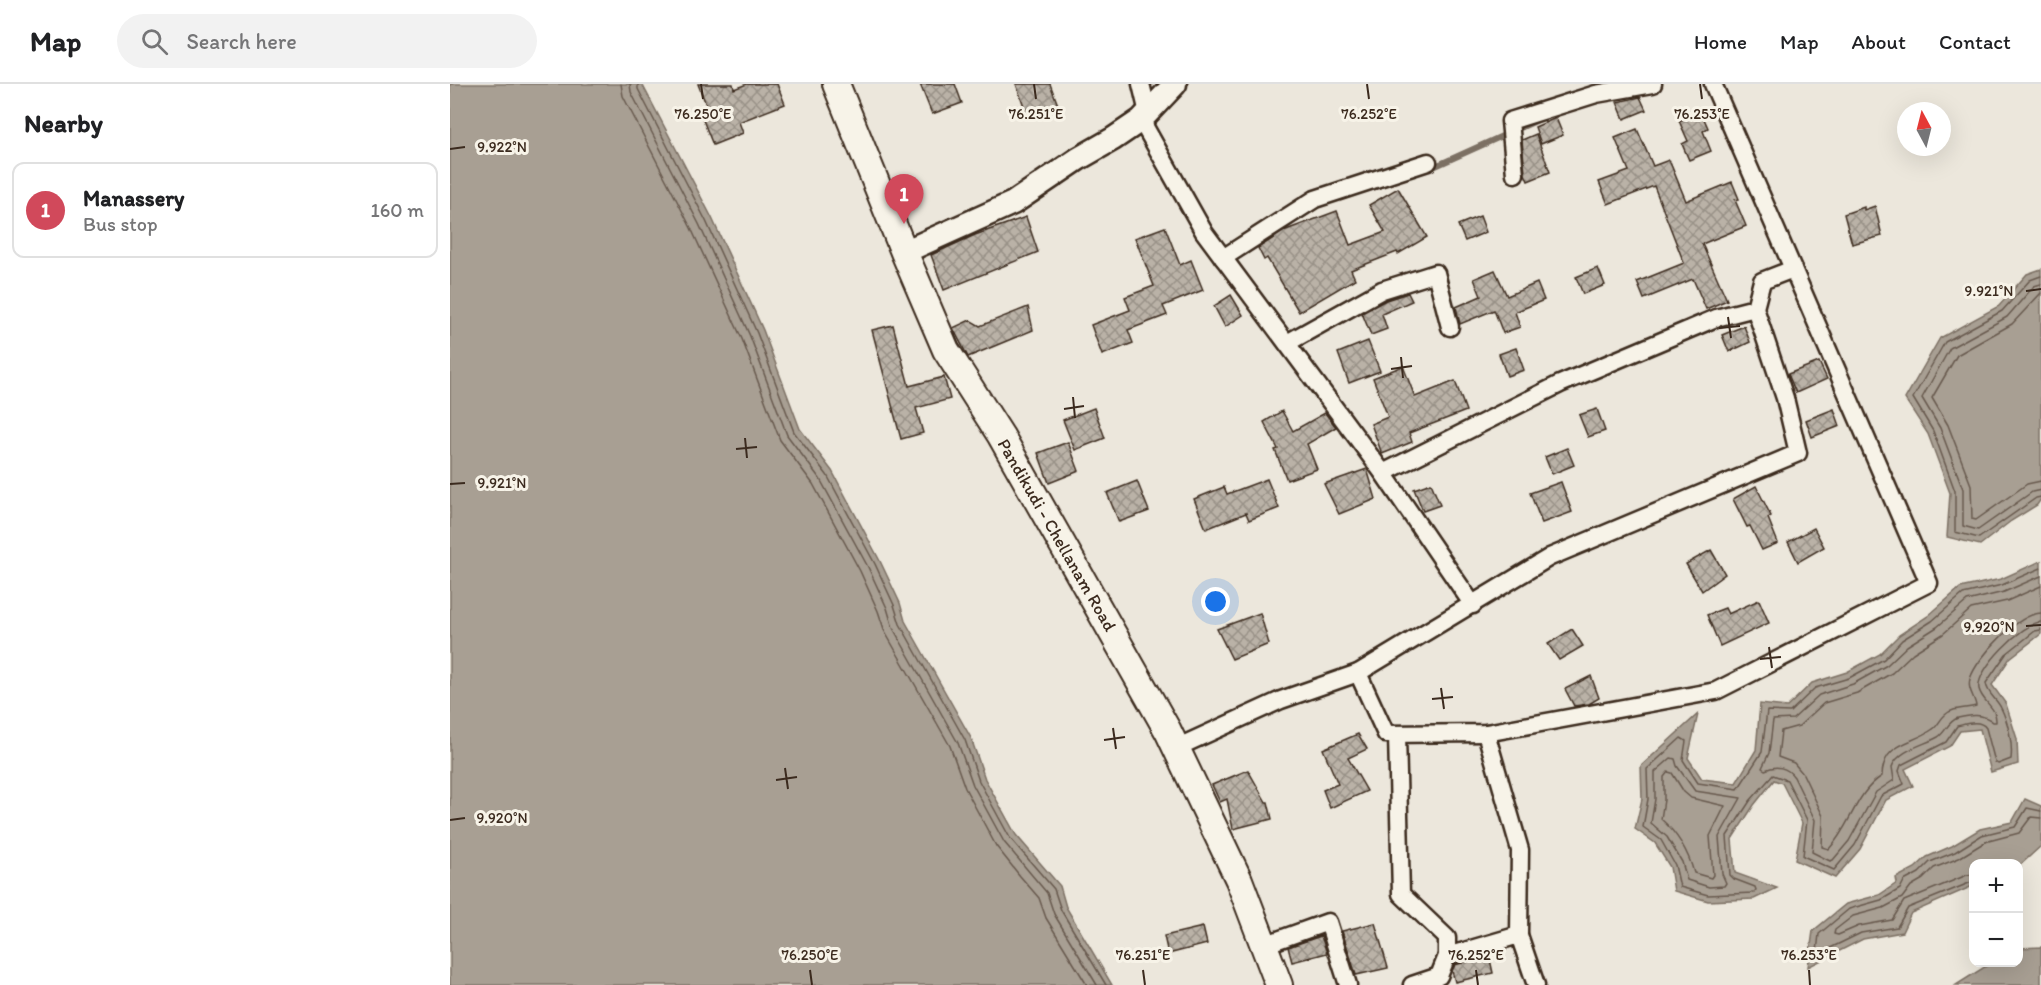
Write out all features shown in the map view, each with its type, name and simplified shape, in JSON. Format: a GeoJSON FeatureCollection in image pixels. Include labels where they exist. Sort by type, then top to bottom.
{"type":"FeatureCollection","features":[{"type":"Feature","properties":{"kind":"main road","name":"Pandikudi - Chellanam Road"},"geometry":{"type":"LineString","coordinates":[[837,84],[946,350],[1001,436],[1176,748],[1239,880],[1279,985]]}},
{"type":"Feature","properties":{"kind":"main road"},"geometry":{"type":"LineString","coordinates":[[904,252],[1013,203],[1078,159],[1113,139],[1144,116],[1175,84]]}},
{"type":"Feature","properties":{"kind":"street"},"geometry":{"type":"LineString","coordinates":[[1141,84],[1144,116],[1203,232],[1383,472],[1473,605]]}},
{"type":"Feature","properties":{"kind":"street"},"geometry":{"type":"LineString","coordinates":[[1515,174],[1510,121],[1596,94],[1653,84]]}},
{"type":"Feature","properties":{"kind":"street"},"geometry":{"type":"LineString","coordinates":[[1358,673],[1386,734],[1486,733],[1716,691],[1929,583],[1713,84]]}},
{"type":"Feature","properties":{"kind":"street"},"geometry":{"type":"LineString","coordinates":[[1223,258],[1315,199],[1428,162]]}},
{"type":"Feature","properties":{"kind":"street"},"geometry":{"type":"LineString","coordinates":[[1176,748],[1281,700],[1358,673],[1550,557],[1798,453],[1785,398],[1755,308],[1762,281],[1793,269]]}},
{"type":"Feature","properties":{"kind":"street"},"geometry":{"type":"LineString","coordinates":[[1287,343],[1382,290],[1436,273],[1450,327]]}},
{"type":"Feature","properties":{"kind":"street"},"geometry":{"type":"LineString","coordinates":[[1383,472],[1560,384],[1716,318],[1755,308]]}},
{"type":"Feature","properties":{"kind":"street"},"geometry":{"type":"LineString","coordinates":[[1486,733],[1520,850],[1520,935],[1536,985]]}},
{"type":"Feature","properties":{"kind":"street"},"geometry":{"type":"LineString","coordinates":[[1397,735],[1401,894],[1447,938],[1447,956],[1439,976],[1412,985]]}},
{"type":"Feature","properties":{"kind":"street"},"geometry":{"type":"LineString","coordinates":[[1264,945],[1328,922],[1348,985]]}},
{"type":"Feature","properties":{"kind":"street"},"geometry":{"type":"LineString","coordinates":[[1447,956],[1520,935]]}},
{"type":"Feature","properties":{"kind":"water"},"geometry":{"type":"Polygon","coordinates":[[[450,84],[642,84],[712,218],[763,330],[800,429],[832,471],[880,561],[900,603],[905,621],[971,738],[985,779],[1016,835],[1060,886],[1066,907],[1112,985],[450,985],[450,84]]]}},
{"type":"Feature","properties":{"kind":"water"},"geometry":{"type":"Polygon","coordinates":[[[2041,269],[2041,499],[2037,505],[2011,521],[1980,545],[1947,537],[1950,493],[1928,434],[1905,399],[1940,338],[1999,306],[2027,274],[2041,269]]]}},
{"type":"Feature","properties":{"kind":"water"},"geometry":{"type":"Polygon","coordinates":[[[2041,561],[2041,634],[2010,658],[1992,685],[2006,704],[2017,739],[2018,764],[1991,772],[1980,729],[1960,731],[1950,746],[1905,769],[1913,786],[1886,800],[1860,849],[1835,878],[1795,860],[1802,823],[1782,783],[1774,780],[1732,839],[1735,873],[1777,888],[1754,899],[1708,901],[1674,891],[1670,867],[1655,843],[1635,829],[1642,799],[1641,766],[1698,714],[1688,758],[1702,779],[1736,783],[1756,750],[1760,704],[1787,707],[1812,683],[1847,672],[1880,654],[1899,635],[1928,616],[1960,588],[2001,579],[2041,561]]]}},
{"type":"Feature","properties":{"kind":"water"},"geometry":{"type":"Polygon","coordinates":[[[2025,799],[2041,806],[2041,846],[2023,862],[2023,859],[1969,859],[1969,888],[1911,913],[1902,932],[1863,939],[1808,967],[1813,931],[1846,904],[1879,895],[1897,883],[1896,878],[1915,868],[1927,857],[1952,846],[1980,829],[2012,822],[2025,799]]]}},
{"type":"Feature","properties":{"kind":"water"},"geometry":{"type":"Polygon","coordinates":[[[2041,947],[2041,985],[1956,985],[1985,967],[2023,967],[2023,948],[2041,947]]]}},
{"type":"Feature","properties":{"kind":"building"},"geometry":{"type":"Polygon","coordinates":[[[698,84],[733,84],[734,89],[747,84],[777,84],[785,104],[739,122],[743,133],[713,145],[701,115],[709,112],[698,84]]]}},
{"type":"Feature","properties":{"kind":"building"},"geometry":{"type":"Polygon","coordinates":[[[920,84],[955,84],[962,103],[932,114],[920,84]]]}},
{"type":"Feature","properties":{"kind":"building"},"geometry":{"type":"Polygon","coordinates":[[[1016,84],[1050,84],[1058,105],[1028,117],[1016,84]]]}},
{"type":"Feature","properties":{"kind":"building"},"geometry":{"type":"Polygon","coordinates":[[[1640,97],[1646,110],[1624,119],[1617,102],[1640,97]]]}},
{"type":"Feature","properties":{"kind":"building"},"geometry":{"type":"Polygon","coordinates":[[[1701,112],[1708,128],[1703,131],[1711,151],[1689,160],[1682,144],[1688,141],[1679,121],[1701,112]]]}},
{"type":"Feature","properties":{"kind":"building"},"geometry":{"type":"Polygon","coordinates":[[[1556,118],[1563,135],[1541,144],[1535,127],[1556,118]]]}},
{"type":"Feature","properties":{"kind":"building"},"geometry":{"type":"Polygon","coordinates":[[[1637,129],[1653,166],[1669,160],[1686,201],[1732,182],[1739,199],[1735,200],[1746,226],[1702,244],[1727,300],[1706,309],[1693,279],[1644,299],[1637,282],[1684,263],[1654,186],[1608,204],[1599,182],[1629,171],[1615,138],[1637,129]]]}},
{"type":"Feature","properties":{"kind":"building"},"geometry":{"type":"Polygon","coordinates":[[[1536,134],[1550,172],[1528,181],[1525,174],[1522,140],[1536,134]]]}},
{"type":"Feature","properties":{"kind":"building"},"geometry":{"type":"Polygon","coordinates":[[[1398,188],[1427,237],[1398,254],[1397,252],[1351,270],[1355,279],[1299,312],[1267,258],[1264,260],[1258,248],[1286,230],[1337,211],[1350,245],[1385,232],[1369,205],[1398,188]]]}},
{"type":"Feature","properties":{"kind":"building"},"geometry":{"type":"Polygon","coordinates":[[[1875,206],[1882,236],[1852,244],[1844,214],[1875,206]]]}},
{"type":"Feature","properties":{"kind":"building"},"geometry":{"type":"Polygon","coordinates":[[[1480,216],[1486,232],[1465,241],[1458,225],[1480,216]]]}},
{"type":"Feature","properties":{"kind":"building"},"geometry":{"type":"Polygon","coordinates":[[[1026,217],[1038,252],[944,290],[931,255],[975,235],[1026,217]]]}},
{"type":"Feature","properties":{"kind":"building"},"geometry":{"type":"Polygon","coordinates":[[[1165,227],[1180,265],[1191,260],[1203,290],[1163,306],[1167,315],[1128,330],[1133,343],[1102,355],[1091,325],[1130,310],[1125,297],[1154,286],[1135,238],[1165,227]]]}},
{"type":"Feature","properties":{"kind":"building"},"geometry":{"type":"Polygon","coordinates":[[[1598,268],[1605,285],[1583,294],[1576,277],[1598,268]]]}},
{"type":"Feature","properties":{"kind":"building"},"geometry":{"type":"Polygon","coordinates":[[[1495,270],[1507,296],[1537,283],[1544,300],[1515,312],[1520,327],[1503,333],[1494,310],[1460,324],[1456,307],[1481,296],[1474,279],[1495,270]]]}},
{"type":"Feature","properties":{"kind":"building"},"geometry":{"type":"Polygon","coordinates":[[[1408,293],[1412,301],[1382,314],[1387,329],[1371,335],[1362,313],[1386,300],[1408,293]]]}},
{"type":"Feature","properties":{"kind":"building"},"geometry":{"type":"Polygon","coordinates":[[[1231,295],[1243,315],[1225,327],[1214,306],[1231,295]]]}},
{"type":"Feature","properties":{"kind":"building"},"geometry":{"type":"Polygon","coordinates":[[[1028,307],[1033,330],[968,357],[953,328],[970,320],[980,326],[1028,307]]]}},
{"type":"Feature","properties":{"kind":"building"},"geometry":{"type":"Polygon","coordinates":[[[893,325],[909,386],[944,377],[950,399],[916,408],[923,433],[901,439],[872,330],[893,325]]]}},
{"type":"Feature","properties":{"kind":"building"},"geometry":{"type":"Polygon","coordinates":[[[1744,326],[1750,342],[1729,352],[1722,335],[1744,326]]]}},
{"type":"Feature","properties":{"kind":"building"},"geometry":{"type":"Polygon","coordinates":[[[1368,341],[1380,371],[1349,383],[1338,353],[1368,341]]]}},
{"type":"Feature","properties":{"kind":"building"},"geometry":{"type":"Polygon","coordinates":[[[1516,348],[1524,370],[1507,376],[1499,354],[1516,348]]]}},
{"type":"Feature","properties":{"kind":"building"},"geometry":{"type":"Polygon","coordinates":[[[1819,362],[1827,379],[1796,393],[1788,374],[1819,362]]]}},
{"type":"Feature","properties":{"kind":"building"},"geometry":{"type":"Polygon","coordinates":[[[1403,366],[1415,397],[1455,381],[1466,411],[1409,433],[1412,442],[1382,454],[1371,424],[1388,417],[1373,378],[1403,366]]]}},
{"type":"Feature","properties":{"kind":"building"},"geometry":{"type":"Polygon","coordinates":[[[1094,408],[1105,438],[1075,450],[1063,420],[1094,408]]]}},
{"type":"Feature","properties":{"kind":"building"},"geometry":{"type":"Polygon","coordinates":[[[1597,409],[1605,431],[1588,437],[1579,415],[1597,409]]]}},
{"type":"Feature","properties":{"kind":"building"},"geometry":{"type":"Polygon","coordinates":[[[1834,409],[1840,426],[1812,437],[1806,420],[1834,409]]]}},
{"type":"Feature","properties":{"kind":"building"},"geometry":{"type":"Polygon","coordinates":[[[1282,411],[1293,431],[1325,413],[1336,427],[1307,444],[1317,469],[1287,480],[1275,450],[1278,449],[1264,422],[1282,411]]]}},
{"type":"Feature","properties":{"kind":"building"},"geometry":{"type":"Polygon","coordinates":[[[1068,442],[1079,471],[1049,483],[1038,453],[1068,442]]]}},
{"type":"Feature","properties":{"kind":"building"},"geometry":{"type":"Polygon","coordinates":[[[1567,448],[1574,465],[1552,474],[1545,457],[1567,448]]]}},
{"type":"Feature","properties":{"kind":"building"},"geometry":{"type":"Polygon","coordinates":[[[1367,469],[1376,499],[1339,514],[1324,484],[1367,469]]]}},
{"type":"Feature","properties":{"kind":"building"},"geometry":{"type":"Polygon","coordinates":[[[1267,479],[1279,508],[1249,520],[1246,513],[1206,529],[1194,499],[1224,487],[1227,494],[1267,479]]]}},
{"type":"Feature","properties":{"kind":"building"},"geometry":{"type":"Polygon","coordinates":[[[1137,481],[1149,511],[1119,522],[1107,493],[1137,481]]]}},
{"type":"Feature","properties":{"kind":"building"},"geometry":{"type":"Polygon","coordinates":[[[1561,482],[1572,512],[1542,523],[1530,493],[1561,482]]]}},
{"type":"Feature","properties":{"kind":"building"},"geometry":{"type":"Polygon","coordinates":[[[1431,483],[1440,505],[1423,511],[1414,489],[1431,483]]]}},
{"type":"Feature","properties":{"kind":"building"},"geometry":{"type":"Polygon","coordinates":[[[1756,486],[1771,516],[1768,518],[1778,543],[1762,550],[1733,499],[1756,486]]]}},
{"type":"Feature","properties":{"kind":"building"},"geometry":{"type":"Polygon","coordinates":[[[1814,528],[1824,547],[1798,562],[1788,542],[1814,528]]]}},
{"type":"Feature","properties":{"kind":"building"},"geometry":{"type":"Polygon","coordinates":[[[1711,550],[1725,574],[1702,591],[1686,564],[1711,550]]]}},
{"type":"Feature","properties":{"kind":"building"},"geometry":{"type":"Polygon","coordinates":[[[1759,600],[1769,623],[1720,646],[1707,615],[1725,608],[1728,614],[1759,600]]]}},
{"type":"Feature","properties":{"kind":"building"},"geometry":{"type":"Polygon","coordinates":[[[1260,613],[1269,644],[1232,659],[1217,629],[1260,613]]]}},
{"type":"Feature","properties":{"kind":"building"},"geometry":{"type":"Polygon","coordinates":[[[1572,629],[1583,646],[1559,660],[1548,644],[1572,629]]]}},
{"type":"Feature","properties":{"kind":"building"},"geometry":{"type":"Polygon","coordinates":[[[1591,676],[1599,698],[1589,704],[1574,706],[1565,689],[1591,676]]]}},
{"type":"Feature","properties":{"kind":"building"},"geometry":{"type":"Polygon","coordinates":[[[1358,734],[1367,749],[1348,758],[1367,791],[1330,808],[1323,790],[1338,784],[1323,749],[1358,734]]]}},
{"type":"Feature","properties":{"kind":"building"},"geometry":{"type":"Polygon","coordinates":[[[1248,770],[1268,802],[1272,819],[1233,829],[1227,799],[1220,802],[1212,785],[1248,770]]]}},
{"type":"Feature","properties":{"kind":"building"},"geometry":{"type":"Polygon","coordinates":[[[1375,923],[1388,968],[1356,975],[1342,931],[1375,923]]]}},
{"type":"Feature","properties":{"kind":"building"},"geometry":{"type":"Polygon","coordinates":[[[1203,927],[1207,944],[1168,954],[1164,936],[1203,927]]]}},
{"type":"Feature","properties":{"kind":"building"},"geometry":{"type":"Polygon","coordinates":[[[1321,936],[1327,953],[1292,962],[1288,947],[1321,936]]]}},
{"type":"Feature","properties":{"kind":"building"},"geometry":{"type":"Polygon","coordinates":[[[1489,955],[1493,973],[1455,982],[1452,971],[1455,965],[1489,955]]]}},
{"type":"Feature","properties":{"kind":"waterway"},"geometry":{"type":"LineString","coordinates":[[1429,169],[1540,119]]}},
{"type":"Feature","properties":{"kind":"place","name":"Manassery"},"geometry":{"type":"Point","coordinates":[904,224]}}]}
